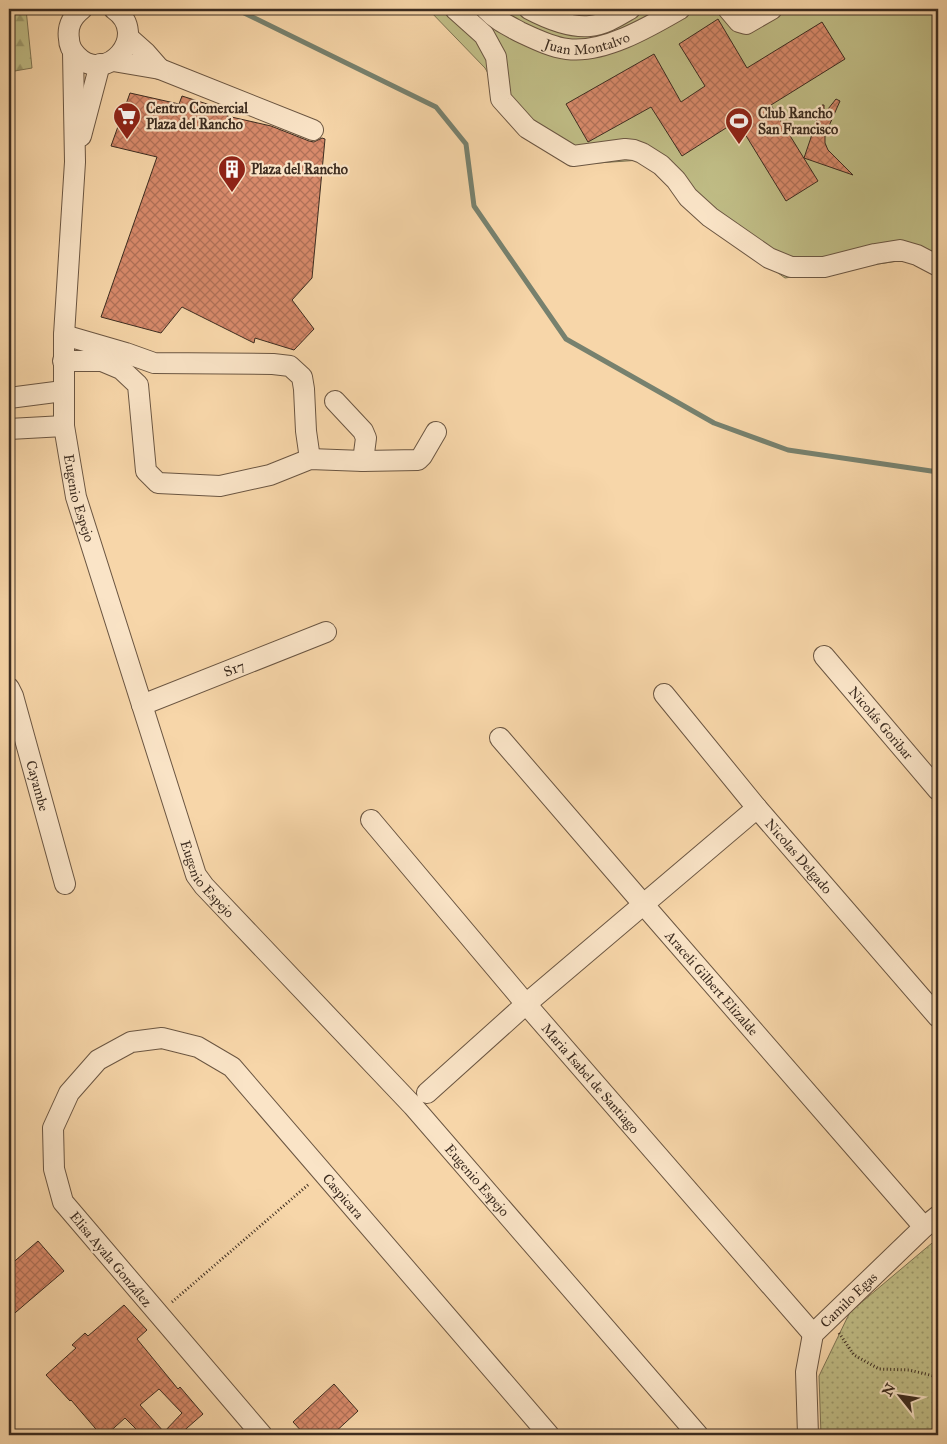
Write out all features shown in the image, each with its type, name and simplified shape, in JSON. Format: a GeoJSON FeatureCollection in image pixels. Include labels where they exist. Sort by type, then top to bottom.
{"type":"FeatureCollection","features":[{"type":"Feature","properties":{"kind":"street"},"geometry":{"type":"LineString","coordinates":[[106,62],[123,51],[128,38],[128,28],[125,20],[114,9]]}},
{"type":"Feature","properties":{"kind":"street"},"geometry":{"type":"LineString","coordinates":[[455,9],[484,35],[496,57],[501,99],[527,128],[573,156],[625,149],[642,153],[661,165],[676,180],[688,197],[710,217],[769,258],[791,267],[824,267],[875,254],[900,250],[917,255],[938,266]]}},
{"type":"Feature","properties":{"kind":"street","name":"Juan Montalvo"},"geometry":{"type":"LineString","coordinates":[[529,9],[566,24],[590,26],[611,20],[630,9]]}},
{"type":"Feature","properties":{"kind":"street","name":"Juan Montalvo"},"geometry":{"type":"LineString","coordinates":[[494,12],[536,40],[567,49],[598,48],[648,28],[680,9]]}},
{"type":"Feature","properties":{"kind":"street"},"geometry":{"type":"LineString","coordinates":[[728,9],[739,22],[746,24],[772,9]]}},
{"type":"Feature","properties":{"kind":"street","name":"Eugenio Espejo"},"geometry":{"type":"LineString","coordinates":[[73,13],[68,32],[73,52],[75,162],[64,335],[64,426],[76,497],[196,875],[204,886],[413,1106],[698,1435]]}},
{"type":"Feature","properties":{"kind":"street"},"geometry":{"type":"LineString","coordinates":[[128,38],[146,53],[160,69]]}},
{"type":"Feature","properties":{"kind":"street"},"geometry":{"type":"LineString","coordinates":[[73,52],[80,59],[90,64],[106,62],[160,69],[313,130]]}},
{"type":"Feature","properties":{"kind":"street","name":"Eugenio Espejo"},"geometry":{"type":"LineString","coordinates":[[75,162],[106,62]]}},
{"type":"Feature","properties":{"kind":"street"},"geometry":{"type":"LineString","coordinates":[[64,335],[154,363],[273,364],[290,366],[302,377],[310,458]]}},
{"type":"Feature","properties":{"kind":"street"},"geometry":{"type":"LineString","coordinates":[[63,361],[102,361],[121,369],[138,385],[146,471],[158,484],[220,486],[270,475],[310,458],[363,461],[418,460],[436,432]]}},
{"type":"Feature","properties":{"kind":"street"},"geometry":{"type":"LineString","coordinates":[[138,385],[154,363]]}},
{"type":"Feature","properties":{"kind":"street"},"geometry":{"type":"LineString","coordinates":[[9,398],[63,391]]}},
{"type":"Feature","properties":{"kind":"street"},"geometry":{"type":"LineString","coordinates":[[335,401],[363,431],[366,438],[363,461]]}},
{"type":"Feature","properties":{"kind":"street"},"geometry":{"type":"LineString","coordinates":[[9,429],[64,426]]}},
{"type":"Feature","properties":{"kind":"street","name":"S17"},"geometry":{"type":"LineString","coordinates":[[142,705],[326,632]]}},
{"type":"Feature","properties":{"kind":"street","name":"Nicolás Goribar"},"geometry":{"type":"LineString","coordinates":[[824,656],[938,790]]}},
{"type":"Feature","properties":{"kind":"street","name":"Cayambe"},"geometry":{"type":"LineString","coordinates":[[9,688],[13,696],[65,884]]}},
{"type":"Feature","properties":{"kind":"street","name":"Nicolas Delgado"},"geometry":{"type":"LineString","coordinates":[[664,694],[757,808],[938,1017]]}},
{"type":"Feature","properties":{"kind":"street","name":"Araceli Gilbert Elizalde"},"geometry":{"type":"LineString","coordinates":[[500,738],[644,905],[931,1222]]}},
{"type":"Feature","properties":{"kind":"street"},"geometry":{"type":"LineString","coordinates":[[427,1093],[526,1004],[757,808]]}},
{"type":"Feature","properties":{"kind":"street","name":"Maria Isabel de Santiago"},"geometry":{"type":"LineString","coordinates":[[372,820],[526,1004],[813,1334]]}},
{"type":"Feature","properties":{"kind":"street","name":"Caspicara"},"geometry":{"type":"LineString","coordinates":[[98,1060],[131,1042],[162,1038],[198,1047],[232,1067],[549,1435]]}},
{"type":"Feature","properties":{"kind":"street","name":"Elisa Ayala González"},"geometry":{"type":"LineString","coordinates":[[98,1060],[69,1093],[53,1128],[54,1170],[63,1202],[262,1435]]}},
{"type":"Feature","properties":{"kind":"street","name":"Camilo Egas"},"geometry":{"type":"LineString","coordinates":[[808,1435],[806,1372],[813,1334],[931,1222]]}},
{"type":"Feature","properties":{"kind":"path"},"geometry":{"type":"LineString","coordinates":[[158,1314],[323,1172]]}},
{"type":"Feature","properties":{"kind":"path"},"geometry":{"type":"LineString","coordinates":[[829,1318],[854,1355],[879,1369],[909,1370],[938,1377]]}},
{"type":"Feature","properties":{"kind":"green space"},"geometry":{"type":"Polygon","coordinates":[[[9,9],[26,9],[32,68],[9,72],[9,9]]]}},
{"type":"Feature","properties":{"kind":"green space","name":"Club Rancho San Francisco"},"geometry":{"type":"Polygon","coordinates":[[[428,9],[938,9],[938,274],[905,260],[785,278],[702,218],[641,160],[568,165],[521,131],[485,68],[428,9]]]}},
{"type":"Feature","properties":{"kind":"green space"},"geometry":{"type":"Polygon","coordinates":[[[938,1238],[938,1435],[821,1435],[819,1376],[850,1312],[938,1238]]]}},
{"type":"Feature","properties":{"kind":"building"},"geometry":{"type":"Polygon","coordinates":[[[718,19],[747,68],[822,22],[845,59],[771,105],[818,181],[786,201],[737,121],[682,156],[651,107],[588,142],[566,104],[654,54],[681,102],[705,86],[679,44],[718,19]]]}},
{"type":"Feature","properties":{"kind":"building","name":"Plaza del Rancho"},"geometry":{"type":"Polygon","coordinates":[[[130,93],[179,104],[182,96],[229,111],[227,116],[271,126],[309,141],[314,142],[322,138],[325,139],[312,278],[292,300],[314,329],[294,350],[255,338],[254,343],[182,307],[161,333],[101,317],[157,157],[111,146],[130,93]]]}},
{"type":"Feature","properties":{"kind":"building"},"geometry":{"type":"Polygon","coordinates":[[[836,99],[840,101],[825,135],[825,143],[828,150],[853,175],[804,158],[822,105],[824,105],[824,114],[836,99]]]}},
{"type":"Feature","properties":{"kind":"building"},"geometry":{"type":"Polygon","coordinates":[[[38,1241],[64,1271],[9,1318],[9,1266],[38,1241]]]}},
{"type":"Feature","properties":{"kind":"building"},"geometry":{"type":"Polygon","coordinates":[[[124,1305],[147,1330],[137,1339],[178,1389],[180,1387],[203,1414],[179,1435],[142,1435],[125,1418],[106,1435],[101,1435],[71,1400],[46,1375],[76,1348],[72,1345],[85,1333],[88,1336],[124,1305]],[[159,1389],[140,1405],[164,1432],[182,1413],[159,1389]]]}},
{"type":"Feature","properties":{"kind":"building"},"geometry":{"type":"Polygon","coordinates":[[[334,1384],[358,1411],[332,1435],[305,1435],[293,1422],[334,1384]]]}},
{"type":"Feature","properties":{"kind":"waterway"},"geometry":{"type":"LineString","coordinates":[[236,9],[436,107],[466,144],[474,206],[566,339],[714,423],[788,450],[938,472]]}},
{"type":"Feature","properties":{"kind":"place","name":"Centro Comercial Plaza del Rancho"},"geometry":{"type":"Point","coordinates":[127,140]}},
{"type":"Feature","properties":{"kind":"place","name":"Club Rancho San Francisco"},"geometry":{"type":"Point","coordinates":[739,145]}},
{"type":"Feature","properties":{"kind":"place","name":"Plaza del Rancho"},"geometry":{"type":"Point","coordinates":[232,193]}}]}
